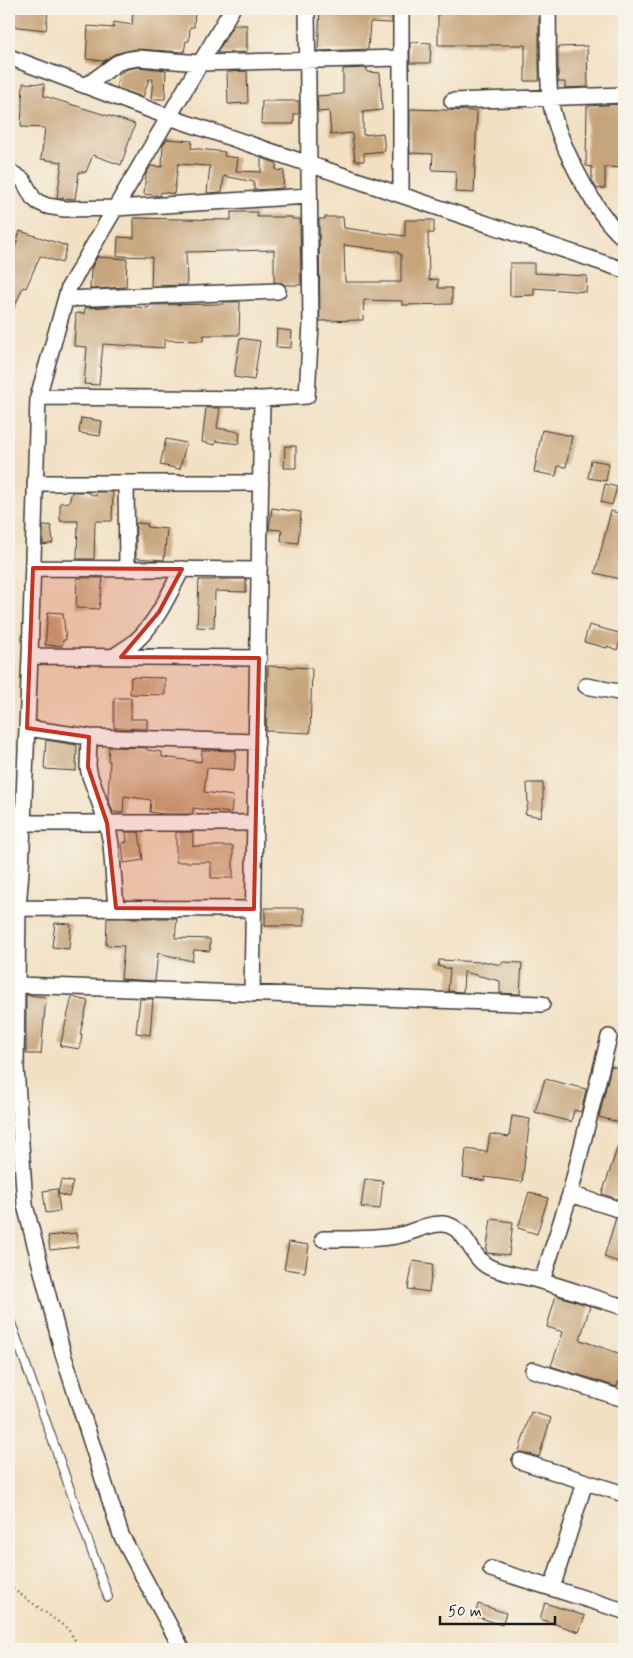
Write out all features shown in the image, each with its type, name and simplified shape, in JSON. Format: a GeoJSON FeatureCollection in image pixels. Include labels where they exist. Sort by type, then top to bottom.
{"type":"FeatureCollection","features":[{"type":"Feature","properties":{"kind":"street"},"geometry":{"type":"LineString","coordinates":[[182,1649],[121,1535],[63,1354],[25,1205],[16,1067],[18,908],[30,656],[38,397],[70,287],[232,9]]}},
{"type":"Feature","properties":{"kind":"street"},"geometry":{"type":"LineString","coordinates":[[38,397],[262,399],[307,396],[311,324],[307,9]]}},
{"type":"Feature","properties":{"kind":"street"},"geometry":{"type":"LineString","coordinates":[[400,194],[401,9]]}},
{"type":"Feature","properties":{"kind":"street"},"geometry":{"type":"LineString","coordinates":[[548,9],[550,98],[559,133],[594,202],[617,232],[624,238]]}},
{"type":"Feature","properties":{"kind":"street"},"geometry":{"type":"LineString","coordinates":[[9,57],[169,117],[624,270]]}},
{"type":"Feature","properties":{"kind":"street"},"geometry":{"type":"LineString","coordinates":[[86,86],[107,69],[126,60],[138,58],[200,63],[401,58]]}},
{"type":"Feature","properties":{"kind":"street"},"geometry":{"type":"LineString","coordinates":[[452,101],[624,95]]}},
{"type":"Feature","properties":{"kind":"street"},"geometry":{"type":"LineString","coordinates":[[9,170],[22,180],[33,198],[42,204],[65,209],[116,208],[309,196]]}},
{"type":"Feature","properties":{"kind":"street"},"geometry":{"type":"LineString","coordinates":[[66,299],[278,291]]}},
{"type":"Feature","properties":{"kind":"street"},"geometry":{"type":"LineString","coordinates":[[252,994],[262,399]]}},
{"type":"Feature","properties":{"kind":"street"},"geometry":{"type":"LineString","coordinates":[[36,483],[260,483]]}},
{"type":"Feature","properties":{"kind":"street"},"geometry":{"type":"LineString","coordinates":[[126,483],[127,568]]}},
{"type":"Feature","properties":{"kind":"street"},"geometry":{"type":"LineString","coordinates":[[33,568],[259,570]]}},
{"type":"Feature","properties":{"kind":"street"},"geometry":{"type":"LineString","coordinates":[[113,657],[135,642],[147,630],[182,569]]}},
{"type":"Feature","properties":{"kind":"street"},"geometry":{"type":"LineString","coordinates":[[30,656],[259,658]]}},
{"type":"Feature","properties":{"kind":"street"},"geometry":{"type":"LineString","coordinates":[[586,686],[624,693]]}},
{"type":"Feature","properties":{"kind":"street"},"geometry":{"type":"LineString","coordinates":[[27,728],[88,737],[257,742]]}},
{"type":"Feature","properties":{"kind":"street"},"geometry":{"type":"LineString","coordinates":[[88,737],[88,767],[107,823],[113,859],[116,908]]}},
{"type":"Feature","properties":{"kind":"street"},"geometry":{"type":"LineString","coordinates":[[23,823],[255,823]]}},
{"type":"Feature","properties":{"kind":"street"},"geometry":{"type":"LineString","coordinates":[[18,908],[254,909]]}},
{"type":"Feature","properties":{"kind":"street"},"geometry":{"type":"LineString","coordinates":[[18,985],[542,1004]]}},
{"type":"Feature","properties":{"kind":"street"},"geometry":{"type":"LineString","coordinates":[[542,1281],[570,1194],[609,1037]]}},
{"type":"Feature","properties":{"kind":"street"},"geometry":{"type":"LineString","coordinates":[[570,1194],[624,1211]]}},
{"type":"Feature","properties":{"kind":"street"},"geometry":{"type":"LineString","coordinates":[[323,1239],[361,1239],[398,1236],[431,1225],[444,1224],[455,1228],[463,1236],[479,1260],[488,1266],[542,1281],[624,1308]]}},
{"type":"Feature","properties":{"kind":"street"},"geometry":{"type":"LineString","coordinates":[[533,1370],[624,1399]]}},
{"type":"Feature","properties":{"kind":"street"},"geometry":{"type":"LineString","coordinates":[[520,1461],[624,1494]]}},
{"type":"Feature","properties":{"kind":"street"},"geometry":{"type":"LineString","coordinates":[[552,1588],[585,1482]]}},
{"type":"Feature","properties":{"kind":"street"},"geometry":{"type":"LineString","coordinates":[[491,1569],[624,1611]]}},
{"type":"Feature","properties":{"kind":"lane"},"geometry":{"type":"LineString","coordinates":[[9,1318],[108,1597]]}},
{"type":"Feature","properties":{"kind":"path"},"geometry":{"type":"LineString","coordinates":[[9,1586],[68,1629],[75,1640],[75,1649]]}},
{"type":"Feature","properties":{"kind":"highlighted area"},"geometry":{"type":"Polygon","coordinates":[[[33,568],[182,569],[159,612],[121,657],[259,658],[254,909],[116,908],[107,823],[88,767],[89,737],[27,728],[33,568]]]}},
{"type":"Feature","properties":{"kind":"building"},"geometry":{"type":"Polygon","coordinates":[[[9,9],[48,9],[46,30],[9,26],[9,9]]]}},
{"type":"Feature","properties":{"kind":"building"},"geometry":{"type":"Polygon","coordinates":[[[133,9],[195,9],[194,27],[190,27],[189,41],[186,41],[184,52],[137,49],[114,54],[104,61],[86,59],[88,26],[113,28],[114,22],[132,25],[133,9]]]}},
{"type":"Feature","properties":{"kind":"building"},"geometry":{"type":"Polygon","coordinates":[[[320,9],[392,9],[392,23],[370,22],[368,49],[318,51],[320,9]]]}},
{"type":"Feature","properties":{"kind":"building"},"geometry":{"type":"Polygon","coordinates":[[[438,9],[539,9],[539,81],[525,81],[525,45],[438,45],[438,9]]]}},
{"type":"Feature","properties":{"kind":"building"},"geometry":{"type":"Polygon","coordinates":[[[233,25],[247,25],[247,52],[217,53],[233,25]]]}},
{"type":"Feature","properties":{"kind":"building"},"geometry":{"type":"Polygon","coordinates":[[[410,42],[431,43],[430,63],[410,63],[410,42]]]}},
{"type":"Feature","properties":{"kind":"building"},"geometry":{"type":"Polygon","coordinates":[[[587,46],[588,87],[565,88],[565,82],[558,82],[558,47],[587,46]]]}},
{"type":"Feature","properties":{"kind":"building"},"geometry":{"type":"Polygon","coordinates":[[[138,67],[166,70],[165,99],[151,99],[153,79],[149,79],[143,97],[117,88],[118,74],[138,67]]]}},
{"type":"Feature","properties":{"kind":"building"},"geometry":{"type":"Polygon","coordinates":[[[367,68],[367,72],[380,73],[382,110],[363,112],[363,135],[383,133],[385,151],[364,153],[364,161],[355,161],[352,133],[331,135],[329,111],[318,112],[317,96],[343,94],[343,69],[367,68]]]}},
{"type":"Feature","properties":{"kind":"building"},"geometry":{"type":"Polygon","coordinates":[[[247,71],[248,103],[228,104],[227,72],[247,71]]]}},
{"type":"Feature","properties":{"kind":"building"},"geometry":{"type":"Polygon","coordinates":[[[23,83],[44,84],[44,96],[135,124],[121,165],[93,155],[86,172],[79,172],[75,199],[57,198],[62,162],[41,159],[45,128],[21,127],[23,83]]]}},
{"type":"Feature","properties":{"kind":"building"},"geometry":{"type":"Polygon","coordinates":[[[262,101],[299,101],[299,114],[294,114],[294,124],[261,124],[262,101]]]}},
{"type":"Feature","properties":{"kind":"building"},"geometry":{"type":"Polygon","coordinates":[[[624,104],[624,168],[605,167],[605,188],[597,189],[592,180],[592,167],[586,166],[587,106],[624,104]]]}},
{"type":"Feature","properties":{"kind":"building"},"geometry":{"type":"Polygon","coordinates":[[[410,109],[477,111],[474,193],[455,192],[456,171],[432,170],[433,154],[410,153],[410,109]]]}},
{"type":"Feature","properties":{"kind":"building"},"geometry":{"type":"Polygon","coordinates":[[[167,139],[192,141],[191,148],[225,152],[224,156],[238,158],[236,171],[261,172],[261,158],[276,163],[276,170],[284,171],[283,188],[254,190],[254,182],[224,176],[222,192],[207,193],[210,166],[178,164],[174,194],[161,192],[160,196],[144,194],[146,174],[151,166],[162,167],[163,145],[167,139]]]}},
{"type":"Feature","properties":{"kind":"building"},"geometry":{"type":"Polygon","coordinates":[[[231,212],[257,212],[257,217],[292,217],[292,219],[300,219],[301,285],[285,285],[274,282],[274,250],[186,252],[187,285],[151,286],[152,257],[117,256],[118,237],[134,238],[134,218],[231,220],[231,212]]]}},
{"type":"Feature","properties":{"kind":"building"},"geometry":{"type":"Polygon","coordinates":[[[325,217],[343,217],[344,228],[405,236],[405,220],[434,220],[434,233],[428,233],[429,280],[438,279],[438,288],[452,288],[452,304],[402,305],[402,301],[364,300],[363,320],[320,321],[319,219],[325,219],[325,217]],[[344,245],[345,282],[401,282],[401,254],[398,254],[398,252],[344,245]]]}},
{"type":"Feature","properties":{"kind":"building"},"geometry":{"type":"Polygon","coordinates":[[[20,231],[67,246],[62,263],[40,256],[26,288],[23,287],[9,320],[9,268],[20,231]]]}},
{"type":"Feature","properties":{"kind":"building"},"geometry":{"type":"Polygon","coordinates":[[[97,257],[127,259],[126,287],[90,289],[91,269],[97,257]]]}},
{"type":"Feature","properties":{"kind":"building"},"geometry":{"type":"Polygon","coordinates":[[[510,263],[534,263],[534,273],[587,276],[586,292],[534,288],[534,295],[510,296],[510,263]]]}},
{"type":"Feature","properties":{"kind":"building"},"geometry":{"type":"Polygon","coordinates":[[[223,302],[240,302],[239,335],[204,335],[203,341],[164,340],[164,348],[103,344],[99,385],[84,384],[87,347],[74,346],[76,313],[84,314],[85,308],[125,306],[148,308],[151,305],[223,304],[223,302]]]}},
{"type":"Feature","properties":{"kind":"building"},"geometry":{"type":"Polygon","coordinates":[[[277,329],[292,331],[291,348],[276,347],[277,329]]]}},
{"type":"Feature","properties":{"kind":"building"},"geometry":{"type":"Polygon","coordinates":[[[240,338],[260,341],[254,380],[234,377],[240,338]]]}},
{"type":"Feature","properties":{"kind":"building"},"geometry":{"type":"Polygon","coordinates":[[[206,408],[220,408],[217,428],[240,432],[239,444],[216,441],[215,445],[202,442],[206,408]]]}},
{"type":"Feature","properties":{"kind":"building"},"geometry":{"type":"Polygon","coordinates":[[[81,418],[102,421],[100,436],[79,433],[81,418]]]}},
{"type":"Feature","properties":{"kind":"building"},"geometry":{"type":"Polygon","coordinates":[[[542,430],[572,436],[566,467],[558,466],[556,476],[534,472],[542,430]]]}},
{"type":"Feature","properties":{"kind":"building"},"geometry":{"type":"Polygon","coordinates":[[[166,439],[186,443],[180,469],[160,465],[166,439]]]}},
{"type":"Feature","properties":{"kind":"building"},"geometry":{"type":"Polygon","coordinates":[[[285,446],[296,446],[296,468],[284,468],[285,446]]]}},
{"type":"Feature","properties":{"kind":"building"},"geometry":{"type":"Polygon","coordinates":[[[591,460],[609,463],[606,481],[588,478],[591,460]]]}},
{"type":"Feature","properties":{"kind":"building"},"geometry":{"type":"Polygon","coordinates":[[[605,484],[617,487],[612,505],[601,502],[605,484]]]}},
{"type":"Feature","properties":{"kind":"building"},"geometry":{"type":"Polygon","coordinates":[[[72,492],[86,492],[96,496],[96,492],[113,492],[112,521],[95,521],[94,559],[77,559],[78,521],[60,521],[60,503],[69,502],[72,492]]]}},
{"type":"Feature","properties":{"kind":"building"},"geometry":{"type":"Polygon","coordinates":[[[272,508],[301,512],[298,543],[281,541],[282,530],[269,529],[272,508]]]}},
{"type":"Feature","properties":{"kind":"building"},"geometry":{"type":"Polygon","coordinates":[[[611,511],[624,515],[624,560],[620,579],[595,573],[611,511]]]}},
{"type":"Feature","properties":{"kind":"building"},"geometry":{"type":"Polygon","coordinates":[[[136,523],[148,524],[147,527],[167,529],[164,560],[136,558],[136,523]]]}},
{"type":"Feature","properties":{"kind":"building"},"geometry":{"type":"Polygon","coordinates":[[[51,525],[53,543],[43,545],[43,526],[51,525]]]}},
{"type":"Feature","properties":{"kind":"building"},"geometry":{"type":"Polygon","coordinates":[[[77,578],[103,578],[99,609],[76,608],[77,578]]]}},
{"type":"Feature","properties":{"kind":"building"},"geometry":{"type":"Polygon","coordinates":[[[246,579],[246,592],[215,591],[214,628],[197,627],[199,580],[246,579]]]}},
{"type":"Feature","properties":{"kind":"building"},"geometry":{"type":"Polygon","coordinates":[[[48,612],[63,613],[66,640],[63,640],[62,646],[45,645],[48,612]]]}},
{"type":"Feature","properties":{"kind":"building"},"geometry":{"type":"Polygon","coordinates":[[[589,625],[623,634],[617,650],[607,646],[607,648],[584,642],[589,625]]]}},
{"type":"Feature","properties":{"kind":"building"},"geometry":{"type":"Polygon","coordinates":[[[268,666],[312,668],[310,733],[266,731],[268,666]]]}},
{"type":"Feature","properties":{"kind":"building"},"geometry":{"type":"Polygon","coordinates":[[[131,677],[165,678],[165,695],[130,694],[131,677]]]}},
{"type":"Feature","properties":{"kind":"building"},"geometry":{"type":"Polygon","coordinates":[[[114,698],[131,698],[131,719],[147,719],[147,729],[114,728],[114,698]]]}},
{"type":"Feature","properties":{"kind":"building"},"geometry":{"type":"Polygon","coordinates":[[[46,740],[77,745],[76,771],[44,769],[46,740]]]}},
{"type":"Feature","properties":{"kind":"building"},"geometry":{"type":"Polygon","coordinates":[[[109,747],[147,748],[147,750],[162,752],[162,757],[201,762],[202,750],[236,751],[234,770],[207,768],[204,792],[233,796],[231,813],[193,808],[193,814],[150,812],[151,800],[124,796],[123,813],[113,812],[108,798],[109,747]]]}},
{"type":"Feature","properties":{"kind":"building"},"geometry":{"type":"Polygon","coordinates":[[[527,783],[543,783],[541,817],[525,814],[528,804],[527,783]]]}},
{"type":"Feature","properties":{"kind":"building"},"geometry":{"type":"Polygon","coordinates":[[[126,832],[139,832],[143,860],[124,863],[122,843],[127,842],[126,832]]]}},
{"type":"Feature","properties":{"kind":"building"},"geometry":{"type":"Polygon","coordinates":[[[176,832],[193,832],[193,846],[233,846],[233,878],[211,878],[211,862],[176,862],[176,832]]]}},
{"type":"Feature","properties":{"kind":"building"},"geometry":{"type":"Polygon","coordinates":[[[265,908],[304,908],[304,926],[265,926],[265,908]]]}},
{"type":"Feature","properties":{"kind":"building"},"geometry":{"type":"Polygon","coordinates":[[[107,918],[177,918],[175,938],[210,939],[210,951],[194,950],[192,961],[158,953],[155,981],[121,979],[124,946],[106,945],[107,918]]]}},
{"type":"Feature","properties":{"kind":"building"},"geometry":{"type":"Polygon","coordinates":[[[55,923],[71,924],[69,949],[52,947],[55,923]]]}},
{"type":"Feature","properties":{"kind":"building"},"geometry":{"type":"Polygon","coordinates":[[[439,960],[482,961],[501,965],[502,962],[522,963],[520,994],[500,993],[500,981],[464,972],[463,992],[448,991],[450,969],[438,966],[439,960]]]}},
{"type":"Feature","properties":{"kind":"building"},"geometry":{"type":"Polygon","coordinates":[[[26,995],[46,997],[41,1054],[26,1054],[26,995]]]}},
{"type":"Feature","properties":{"kind":"building"},"geometry":{"type":"Polygon","coordinates":[[[72,997],[88,1001],[80,1034],[82,1034],[80,1049],[60,1046],[72,997]]]}},
{"type":"Feature","properties":{"kind":"building"},"geometry":{"type":"Polygon","coordinates":[[[140,999],[153,999],[150,1035],[136,1033],[140,999]]]}},
{"type":"Feature","properties":{"kind":"building"},"geometry":{"type":"Polygon","coordinates":[[[611,1066],[624,1070],[624,1124],[599,1117],[611,1066]]]}},
{"type":"Feature","properties":{"kind":"building"},"geometry":{"type":"Polygon","coordinates":[[[545,1079],[586,1089],[581,1112],[574,1110],[571,1122],[535,1112],[545,1079]]]}},
{"type":"Feature","properties":{"kind":"building"},"geometry":{"type":"Polygon","coordinates":[[[512,1116],[530,1119],[522,1182],[485,1177],[485,1181],[463,1177],[466,1149],[487,1152],[490,1134],[509,1137],[512,1116]]]}},
{"type":"Feature","properties":{"kind":"building"},"geometry":{"type":"Polygon","coordinates":[[[622,1134],[624,1135],[624,1201],[602,1194],[622,1134]]]}},
{"type":"Feature","properties":{"kind":"building"},"geometry":{"type":"Polygon","coordinates":[[[365,1179],[383,1181],[380,1209],[361,1207],[365,1179]]]}},
{"type":"Feature","properties":{"kind":"building"},"geometry":{"type":"Polygon","coordinates":[[[61,1180],[73,1182],[69,1197],[58,1194],[61,1180]]]}},
{"type":"Feature","properties":{"kind":"building"},"geometry":{"type":"Polygon","coordinates":[[[57,1189],[60,1211],[46,1213],[43,1191],[57,1189]]]}},
{"type":"Feature","properties":{"kind":"building"},"geometry":{"type":"Polygon","coordinates":[[[529,1192],[548,1198],[537,1234],[518,1228],[529,1192]]]}},
{"type":"Feature","properties":{"kind":"building"},"geometry":{"type":"Polygon","coordinates":[[[616,1218],[624,1220],[624,1264],[604,1257],[616,1218]]]}},
{"type":"Feature","properties":{"kind":"building"},"geometry":{"type":"Polygon","coordinates":[[[491,1219],[513,1222],[509,1255],[486,1253],[491,1219]]]}},
{"type":"Feature","properties":{"kind":"building"},"geometry":{"type":"Polygon","coordinates":[[[76,1233],[78,1247],[50,1250],[48,1236],[76,1233]]]}},
{"type":"Feature","properties":{"kind":"building"},"geometry":{"type":"Polygon","coordinates":[[[289,1242],[309,1245],[305,1272],[284,1269],[289,1242]]]}},
{"type":"Feature","properties":{"kind":"building"},"geometry":{"type":"Polygon","coordinates":[[[413,1261],[433,1264],[429,1292],[408,1289],[413,1261]]]}},
{"type":"Feature","properties":{"kind":"building"},"geometry":{"type":"Polygon","coordinates":[[[556,1295],[590,1306],[580,1340],[624,1355],[624,1384],[618,1382],[617,1387],[551,1366],[563,1332],[547,1327],[556,1295]]]}},
{"type":"Feature","properties":{"kind":"building"},"geometry":{"type":"Polygon","coordinates":[[[531,1412],[551,1418],[539,1457],[519,1451],[531,1412]]]}},
{"type":"Feature","properties":{"kind":"building"},"geometry":{"type":"Polygon","coordinates":[[[545,1603],[585,1616],[579,1632],[540,1619],[545,1603]]]}},
{"type":"Feature","properties":{"kind":"building"},"geometry":{"type":"Polygon","coordinates":[[[478,1604],[506,1613],[502,1625],[475,1616],[478,1604]]]}}]}
